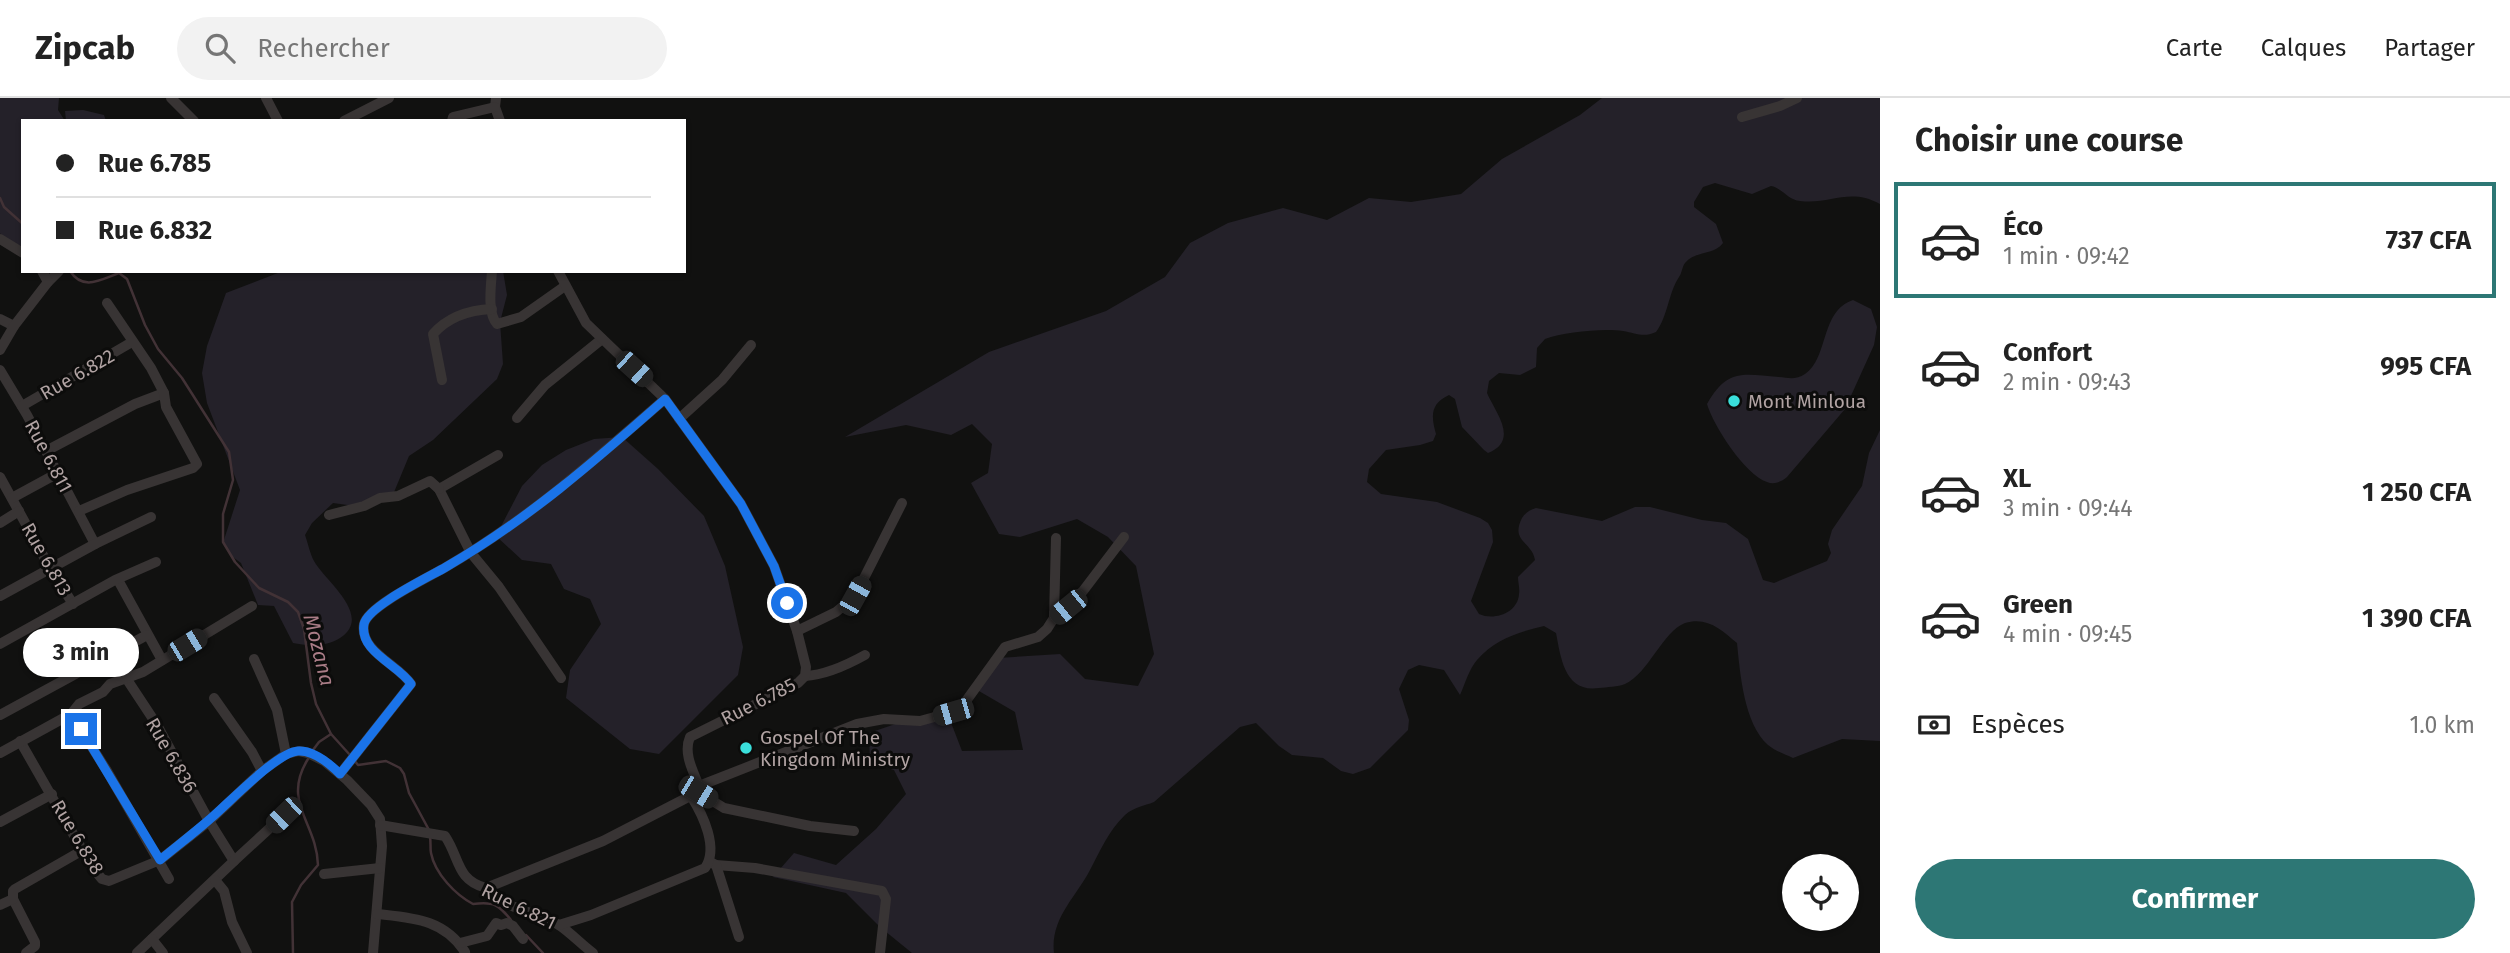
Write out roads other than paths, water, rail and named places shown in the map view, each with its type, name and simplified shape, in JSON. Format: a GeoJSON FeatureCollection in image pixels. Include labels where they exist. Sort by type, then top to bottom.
{"type":"FeatureCollection","features":[{"type":"Feature","properties":{"kind":"street"},"geometry":{"type":"LineString","coordinates":[[171,98],[192,119]]}},
{"type":"Feature","properties":{"kind":"street"},"geometry":{"type":"LineString","coordinates":[[266,98],[277,119]]}},
{"type":"Feature","properties":{"kind":"street"},"geometry":{"type":"LineString","coordinates":[[348,119],[389,98]]}},
{"type":"Feature","properties":{"kind":"street"},"geometry":{"type":"LineString","coordinates":[[1742,117],[1778,102],[1797,98]]}},
{"type":"Feature","properties":{"kind":"street"},"geometry":{"type":"LineString","coordinates":[[452,119],[460,114],[496,103]]}},
{"type":"Feature","properties":{"kind":"street"},"geometry":{"type":"LineString","coordinates":[[0,239],[21,252]]}},
{"type":"Feature","properties":{"kind":"street"},"geometry":{"type":"LineString","coordinates":[[43,273],[48,282]]}},
{"type":"Feature","properties":{"kind":"street"},"geometry":{"type":"LineString","coordinates":[[0,350],[14,326],[57,273]]}},
{"type":"Feature","properties":{"kind":"street"},"geometry":{"type":"LineString","coordinates":[[492,273],[493,319],[498,324],[521,317],[565,286]]}},
{"type":"Feature","properties":{"kind":"street","name":"Rue 6.785"},"geometry":{"type":"LineString","coordinates":[[559,273],[586,323],[665,399],[746,513],[774,566],[797,631],[806,667],[805,676],[798,683],[690,737],[687,744],[696,792]]}},
{"type":"Feature","properties":{"kind":"street"},"geometry":{"type":"LineString","coordinates":[[79,511],[127,490],[196,467],[166,407],[164,393],[151,368],[107,303]]}},
{"type":"Feature","properties":{"kind":"street"},"geometry":{"type":"LineString","coordinates":[[442,380],[433,334],[443,323],[455,317],[476,310],[492,309]]}},
{"type":"Feature","properties":{"kind":"street"},"geometry":{"type":"LineString","coordinates":[[0,319],[14,326]]}},
{"type":"Feature","properties":{"kind":"street"},"geometry":{"type":"LineString","coordinates":[[517,418],[545,385],[602,339]]}},
{"type":"Feature","properties":{"kind":"street","name":"Rue 6.822"},"geometry":{"type":"LineString","coordinates":[[22,407],[132,342]]}},
{"type":"Feature","properties":{"kind":"street"},"geometry":{"type":"LineString","coordinates":[[679,419],[722,380],[751,345]]}},
{"type":"Feature","properties":{"kind":"street","name":"Rue 6.811"},"geometry":{"type":"LineString","coordinates":[[0,370],[95,544]]}},
{"type":"Feature","properties":{"kind":"street"},"geometry":{"type":"LineString","coordinates":[[46,451],[135,404],[164,393]]}},
{"type":"Feature","properties":{"kind":"street"},"geometry":{"type":"LineString","coordinates":[[340,774],[411,684],[366,640],[365,620],[384,604],[471,553],[541,504],[665,399]]}},
{"type":"Feature","properties":{"kind":"street"},"geometry":{"type":"LineString","coordinates":[[439,489],[498,455]]}},
{"type":"Feature","properties":{"kind":"street"},"geometry":{"type":"LineString","coordinates":[[12,498],[58,473]]}},
{"type":"Feature","properties":{"kind":"street","name":"Rue 6.813"},"geometry":{"type":"LineString","coordinates":[[0,477],[73,604]]}},
{"type":"Feature","properties":{"kind":"street"},"geometry":{"type":"LineString","coordinates":[[329,515],[364,506],[380,498],[398,496],[430,481],[439,489],[471,553],[499,586],[561,678]]}},
{"type":"Feature","properties":{"kind":"street"},"geometry":{"type":"LineString","coordinates":[[797,631],[836,612],[855,596],[902,503]]}},
{"type":"Feature","properties":{"kind":"street"},"geometry":{"type":"LineString","coordinates":[[0,523],[19,511]]}},
{"type":"Feature","properties":{"kind":"street"},"geometry":{"type":"LineString","coordinates":[[0,596],[151,517]]}},
{"type":"Feature","properties":{"kind":"street"},"geometry":{"type":"LineString","coordinates":[[486,888],[603,841],[696,792],[818,738],[857,724],[884,719],[920,721],[953,712],[966,701],[1005,647],[1038,637],[1048,629],[1054,618],[1083,591],[1124,537]]}},
{"type":"Feature","properties":{"kind":"street"},"geometry":{"type":"LineString","coordinates":[[1054,618],[1056,538]]}},
{"type":"Feature","properties":{"kind":"street"},"geometry":{"type":"LineString","coordinates":[[0,644],[156,562]]}},
{"type":"Feature","properties":{"kind":"street"},"geometry":{"type":"LineString","coordinates":[[118,580],[162,660]]}},
{"type":"Feature","properties":{"kind":"street"},"geometry":{"type":"LineString","coordinates":[[2,747],[20,741],[71,714],[79,704],[103,692],[110,684],[143,672],[252,606]]}},
{"type":"Feature","properties":{"kind":"street"},"geometry":{"type":"LineString","coordinates":[[0,715],[147,635]]}},
{"type":"Feature","properties":{"kind":"street"},"geometry":{"type":"LineString","coordinates":[[805,676],[816,676],[865,656]]}},
{"type":"Feature","properties":{"kind":"street"},"geometry":{"type":"LineString","coordinates":[[254,659],[276,710],[286,754],[299,751],[307,753],[340,774],[371,805],[380,819],[380,868],[373,953]]}},
{"type":"Feature","properties":{"kind":"street","name":"Rue 6.836"},"geometry":{"type":"LineString","coordinates":[[126,678],[157,725],[209,821],[234,860]]}},
{"type":"Feature","properties":{"kind":"street"},"geometry":{"type":"LineString","coordinates":[[214,698],[262,771]]}},
{"type":"Feature","properties":{"kind":"street"},"geometry":{"type":"LineString","coordinates":[[71,714],[169,879]]}},
{"type":"Feature","properties":{"kind":"street","name":"Rue 6.838"},"geometry":{"type":"LineString","coordinates":[[20,741],[99,876],[109,881],[160,860],[209,821],[262,771],[286,754]]}},
{"type":"Feature","properties":{"kind":"street"},"geometry":{"type":"LineString","coordinates":[[696,792],[724,808],[810,826],[854,831]]}},
{"type":"Feature","properties":{"kind":"street"},"geometry":{"type":"LineString","coordinates":[[696,792],[713,864],[739,937]]}},
{"type":"Feature","properties":{"kind":"street"},"geometry":{"type":"LineString","coordinates":[[0,822],[52,794]]}},
{"type":"Feature","properties":{"kind":"street"},"geometry":{"type":"LineString","coordinates":[[137,953],[284,815]]}},
{"type":"Feature","properties":{"kind":"street","name":"Rue 6.821"},"geometry":{"type":"LineString","coordinates":[[380,825],[444,836],[464,877],[474,885],[486,888],[489,893],[508,904],[559,925],[593,953]]}},
{"type":"Feature","properties":{"kind":"street"},"geometry":{"type":"LineString","coordinates":[[26,953],[35,942],[13,898],[13,891],[83,850]]}},
{"type":"Feature","properties":{"kind":"street"},"geometry":{"type":"LineString","coordinates":[[559,925],[591,915],[713,864],[755,868],[882,891],[886,898],[880,953]]}},
{"type":"Feature","properties":{"kind":"street"},"geometry":{"type":"LineString","coordinates":[[324,874],[380,868]]}},
{"type":"Feature","properties":{"kind":"street"},"geometry":{"type":"LineString","coordinates":[[215,880],[224,891],[232,922],[247,953]]}},
{"type":"Feature","properties":{"kind":"street"},"geometry":{"type":"LineString","coordinates":[[0,905],[13,898]]}},
{"type":"Feature","properties":{"kind":"street"},"geometry":{"type":"LineString","coordinates":[[377,914],[422,920],[449,932],[464,950],[489,935],[496,923],[513,926],[523,939]]}},
{"type":"Feature","properties":{"kind":"street"},"geometry":{"type":"LineString","coordinates":[[152,939],[163,953]]}},
{"type":"Feature","properties":{"kind":"waterway","name":"Mozana"},"geometry":{"type":"LineString","coordinates":[[0,198],[4,207],[21,222]]}},
{"type":"Feature","properties":{"kind":"waterway","name":"Mozana"},"geometry":{"type":"LineString","coordinates":[[72,273],[80,281],[86,282],[99,281],[119,273]]}},
{"type":"Feature","properties":{"kind":"waterway","name":"Mozana"},"geometry":{"type":"LineString","coordinates":[[119,273],[127,279],[145,325],[158,349],[182,378],[229,452],[233,480],[223,514],[223,542],[235,562],[259,588],[288,602],[298,612],[304,629],[316,704],[331,734],[350,755]]}},
{"type":"Feature","properties":{"kind":"waterway"},"geometry":{"type":"LineString","coordinates":[[313,750],[331,734]]}},
{"type":"Feature","properties":{"kind":"waterway"},"geometry":{"type":"LineString","coordinates":[[293,953],[292,902],[301,885],[318,865],[316,850],[299,800],[301,774],[308,759]]}},
{"type":"Feature","properties":{"kind":"waterway","name":"Mozana"},"geometry":{"type":"LineString","coordinates":[[354,760],[358,765],[386,761],[400,768],[409,793],[429,830]]}},
{"type":"Feature","properties":{"kind":"waterway","name":"Mozana"},"geometry":{"type":"LineString","coordinates":[[430,837],[433,861],[453,889],[473,904],[495,905],[511,920]]}},
{"type":"Feature","properties":{"kind":"waterway","name":"Mozana"},"geometry":{"type":"LineString","coordinates":[[526,935],[543,953]]}},
{"type":"Feature","properties":{"kind":"place","name":"Mont Minloua"},"geometry":{"type":"Point","coordinates":[1734,401]}},
{"type":"Feature","properties":{"kind":"place","name":"Gospel Of The Kingdom Ministry"},"geometry":{"type":"Point","coordinates":[746,748]}}]}
